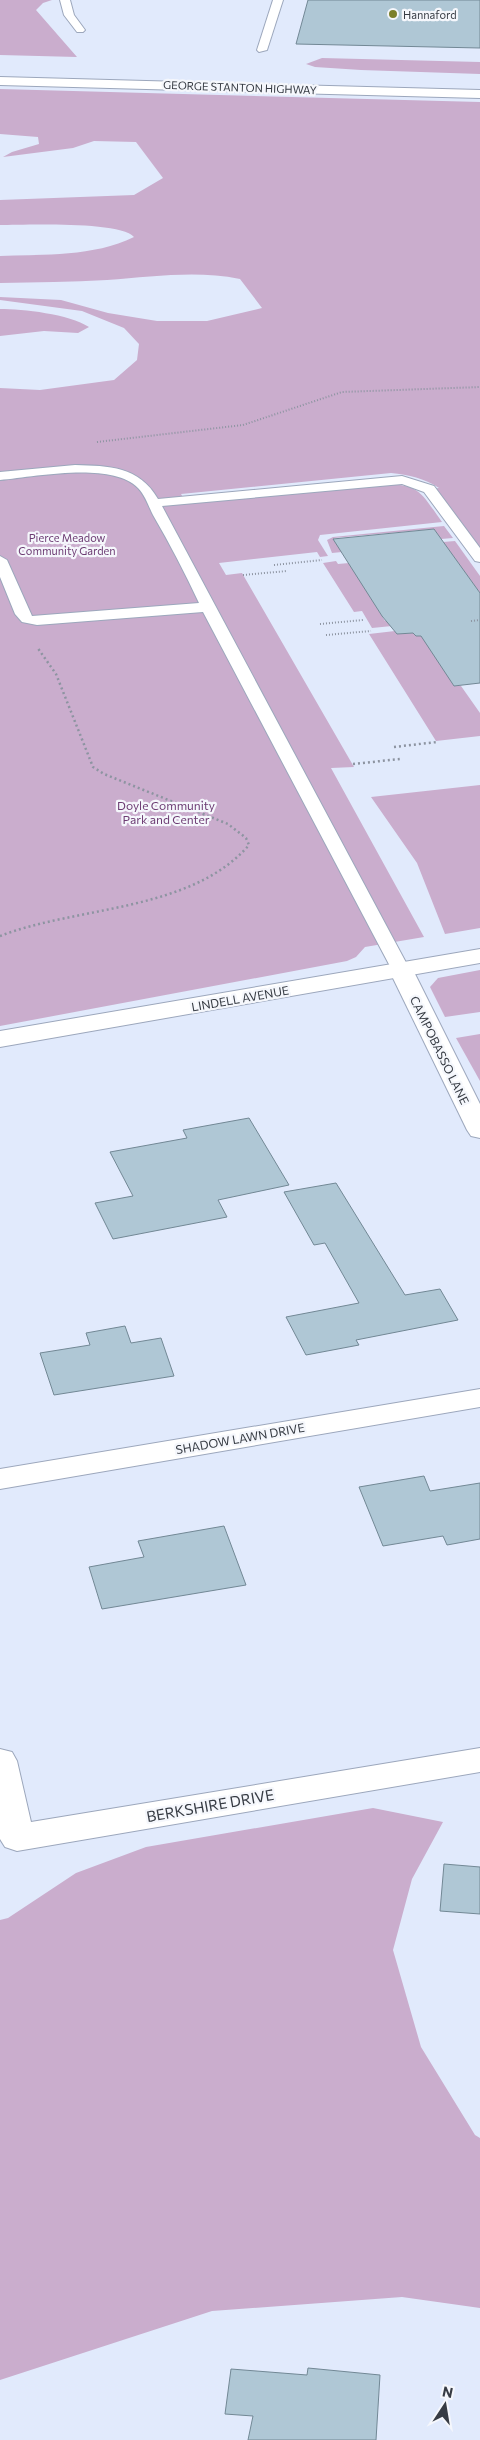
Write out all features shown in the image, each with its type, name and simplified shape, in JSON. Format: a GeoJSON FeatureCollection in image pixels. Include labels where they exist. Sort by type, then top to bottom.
{"type":"FeatureCollection","features":[{"type":"Feature","properties":{"kind":"main road","name":"GEORGE STANTON HIGHWAY"},"geometry":{"type":"LineString","coordinates":[[0,71],[480,83]]}},
{"type":"Feature","properties":{"kind":"main road","name":"GEORGE STANTON HIGHWAY"},"geometry":{"type":"LineString","coordinates":[[0,80],[480,94]]}},
{"type":"Feature","properties":{"kind":"main road"},"geometry":{"type":"LineString","coordinates":[[0,86],[194,86]]}},
{"type":"Feature","properties":{"kind":"main road","name":"LINDELL AVENUE"},"geometry":{"type":"LineString","coordinates":[[0,1039],[480,956]]}},
{"type":"Feature","properties":{"kind":"main road","name":"CAMPOBASSO LANE"},"geometry":{"type":"LineString","coordinates":[[401,970],[480,1130]]}},
{"type":"Feature","properties":{"kind":"main road","name":"SHADOW LAWN DRIVE"},"geometry":{"type":"LineString","coordinates":[[0,1479],[480,1398]]}},
{"type":"Feature","properties":{"kind":"main road","name":"BERKSHIRE DRIVE"},"geometry":{"type":"LineString","coordinates":[[0,1761],[17,1838],[480,1760]]}},
{"type":"Feature","properties":{"kind":"lane"},"geometry":{"type":"LineString","coordinates":[[65,0],[69,15],[80,30]]}},
{"type":"Feature","properties":{"kind":"lane"},"geometry":{"type":"LineString","coordinates":[[262,50],[278,0]]}},
{"type":"Feature","properties":{"kind":"lane"},"geometry":{"type":"LineString","coordinates":[[0,476],[75,470],[111,472],[137,480],[144,486],[183,555],[208,606],[401,970]]}},
{"type":"Feature","properties":{"kind":"lane"},"geometry":{"type":"LineString","coordinates":[[154,503],[402,480],[419,484],[429,490],[480,558]]}},
{"type":"Feature","properties":{"kind":"lane"},"geometry":{"type":"LineString","coordinates":[[0,560],[25,617],[37,622],[208,606]]}},
{"type":"Feature","properties":{"kind":"path"},"geometry":{"type":"LineString","coordinates":[[97,442],[243,425],[342,392],[480,387]]}},
{"type":"Feature","properties":{"kind":"path"},"geometry":{"type":"LineString","coordinates":[[274,565],[322,560]]}},
{"type":"Feature","properties":{"kind":"path"},"geometry":{"type":"LineString","coordinates":[[243,575],[287,571]]}},
{"type":"Feature","properties":{"kind":"path"},"geometry":{"type":"LineString","coordinates":[[0,936],[25,928],[150,900],[181,889],[222,868],[242,854],[248,845],[246,838],[228,824],[104,774],[93,767],[60,684],[46,658],[17,630],[18,624],[25,617]]}},
{"type":"Feature","properties":{"kind":"path"},"geometry":{"type":"LineString","coordinates":[[320,624],[363,620]]}},
{"type":"Feature","properties":{"kind":"path"},"geometry":{"type":"LineString","coordinates":[[471,620],[480,620]]}},
{"type":"Feature","properties":{"kind":"path"},"geometry":{"type":"LineString","coordinates":[[326,635],[370,631]]}},
{"type":"Feature","properties":{"kind":"path"},"geometry":{"type":"LineString","coordinates":[[394,747],[437,742]]}},
{"type":"Feature","properties":{"kind":"path"},"geometry":{"type":"LineString","coordinates":[[353,764],[400,759]]}},
{"type":"Feature","properties":{"kind":"green space"},"geometry":{"type":"Polygon","coordinates":[[[0,0],[52,0],[43,3],[36,10],[77,57],[0,55],[0,0]]]}},
{"type":"Feature","properties":{"kind":"green space"},"geometry":{"type":"Polygon","coordinates":[[[322,58],[480,62],[480,74],[361,70],[315,67],[306,64],[322,58]]]}},
{"type":"Feature","properties":{"kind":"green space","name":"Doyle Community Park and Center"},"geometry":{"type":"Polygon","coordinates":[[[0,89],[480,102],[480,558],[429,489],[439,488],[422,479],[410,476],[391,473],[181,494],[187,504],[378,484],[402,485],[417,491],[423,496],[442,522],[320,535],[318,540],[328,556],[320,557],[317,552],[219,563],[226,575],[242,573],[354,767],[331,768],[424,937],[365,947],[356,957],[347,961],[0,1026],[0,388],[40,390],[114,380],[137,360],[139,344],[124,328],[82,311],[0,300],[0,297],[61,300],[108,313],[157,321],[207,321],[262,308],[240,279],[223,276],[174,275],[94,281],[0,283],[0,256],[85,251],[102,248],[134,237],[111,228],[92,226],[0,225],[0,200],[134,195],[163,178],[136,142],[94,141],[73,148],[3,157],[12,152],[39,144],[38,137],[0,134],[0,89]]]}},
{"type":"Feature","properties":{"kind":"green space"},"geometry":{"type":"Polygon","coordinates":[[[0,309],[33,311],[58,316],[80,322],[89,327],[78,333],[44,331],[0,336],[0,309]]]}},
{"type":"Feature","properties":{"kind":"green space"},"geometry":{"type":"Polygon","coordinates":[[[444,526],[453,538],[441,539],[433,529],[334,538],[342,552],[332,553],[327,540],[333,537],[444,526]]]}},
{"type":"Feature","properties":{"kind":"green space"},"geometry":{"type":"Polygon","coordinates":[[[455,541],[480,576],[480,593],[443,542],[455,541]]]}},
{"type":"Feature","properties":{"kind":"green space"},"geometry":{"type":"Polygon","coordinates":[[[336,561],[338,564],[349,563],[385,621],[403,619],[392,626],[372,628],[362,611],[354,612],[323,563],[336,561]]]}},
{"type":"Feature","properties":{"kind":"green space"},"geometry":{"type":"Polygon","coordinates":[[[395,631],[397,634],[429,635],[454,686],[461,686],[480,713],[480,736],[436,741],[369,634],[395,631]]]}},
{"type":"Feature","properties":{"kind":"green space"},"geometry":{"type":"Polygon","coordinates":[[[480,785],[480,928],[445,934],[417,863],[371,797],[480,785]]]}},
{"type":"Feature","properties":{"kind":"green space"},"geometry":{"type":"Polygon","coordinates":[[[480,970],[480,1012],[445,1017],[430,987],[438,978],[480,970]]]}},
{"type":"Feature","properties":{"kind":"green space"},"geometry":{"type":"Polygon","coordinates":[[[480,1034],[480,1081],[456,1038],[480,1034]]]}},
{"type":"Feature","properties":{"kind":"green space"},"geometry":{"type":"Polygon","coordinates":[[[373,1808],[443,1822],[412,1879],[393,1950],[421,2047],[475,2135],[480,2138],[480,2308],[402,2297],[212,2311],[0,2380],[0,1920],[8,1918],[76,1873],[146,1847],[373,1808]]]}},
{"type":"Feature","properties":{"kind":"building"},"geometry":{"type":"Polygon","coordinates":[[[308,0],[480,0],[480,48],[296,44],[308,0]]]}},
{"type":"Feature","properties":{"kind":"building"},"geometry":{"type":"Polygon","coordinates":[[[434,529],[480,593],[480,683],[454,686],[421,636],[416,636],[413,633],[397,634],[382,616],[333,539],[434,529]]]}},
{"type":"Feature","properties":{"kind":"building"},"geometry":{"type":"Polygon","coordinates":[[[249,1118],[289,1185],[218,1200],[227,1217],[113,1239],[95,1203],[133,1196],[110,1152],[187,1138],[183,1130],[249,1118]]]}},
{"type":"Feature","properties":{"kind":"building"},"geometry":{"type":"Polygon","coordinates":[[[336,1183],[405,1295],[440,1289],[458,1320],[356,1340],[359,1345],[306,1355],[286,1317],[359,1303],[325,1243],[314,1245],[284,1192],[336,1183]]]}},
{"type":"Feature","properties":{"kind":"building"},"geometry":{"type":"Polygon","coordinates":[[[125,1326],[131,1343],[161,1338],[174,1376],[54,1395],[40,1353],[90,1345],[86,1333],[125,1326]]]}},
{"type":"Feature","properties":{"kind":"building"},"geometry":{"type":"Polygon","coordinates":[[[424,1476],[430,1491],[480,1483],[480,1539],[447,1545],[443,1536],[383,1546],[359,1487],[424,1476]]]}},
{"type":"Feature","properties":{"kind":"building"},"geometry":{"type":"Polygon","coordinates":[[[224,1526],[246,1585],[102,1609],[89,1567],[144,1557],[138,1541],[224,1526]]]}},
{"type":"Feature","properties":{"kind":"building"},"geometry":{"type":"Polygon","coordinates":[[[444,1864],[480,1867],[480,1914],[440,1911],[444,1864]]]}},
{"type":"Feature","properties":{"kind":"building"},"geometry":{"type":"Polygon","coordinates":[[[308,2368],[380,2375],[376,2440],[248,2440],[253,2416],[225,2414],[231,2369],[307,2375],[308,2368]]]}},
{"type":"Feature","properties":{"kind":"place","name":"Hannaford"},"geometry":{"type":"Point","coordinates":[393,14]}},
{"type":"Feature","properties":{"kind":"park label","name":"Pierce Meadow Community Garden"},"geometry":{"type":"Point","coordinates":[67,543]}}]}
